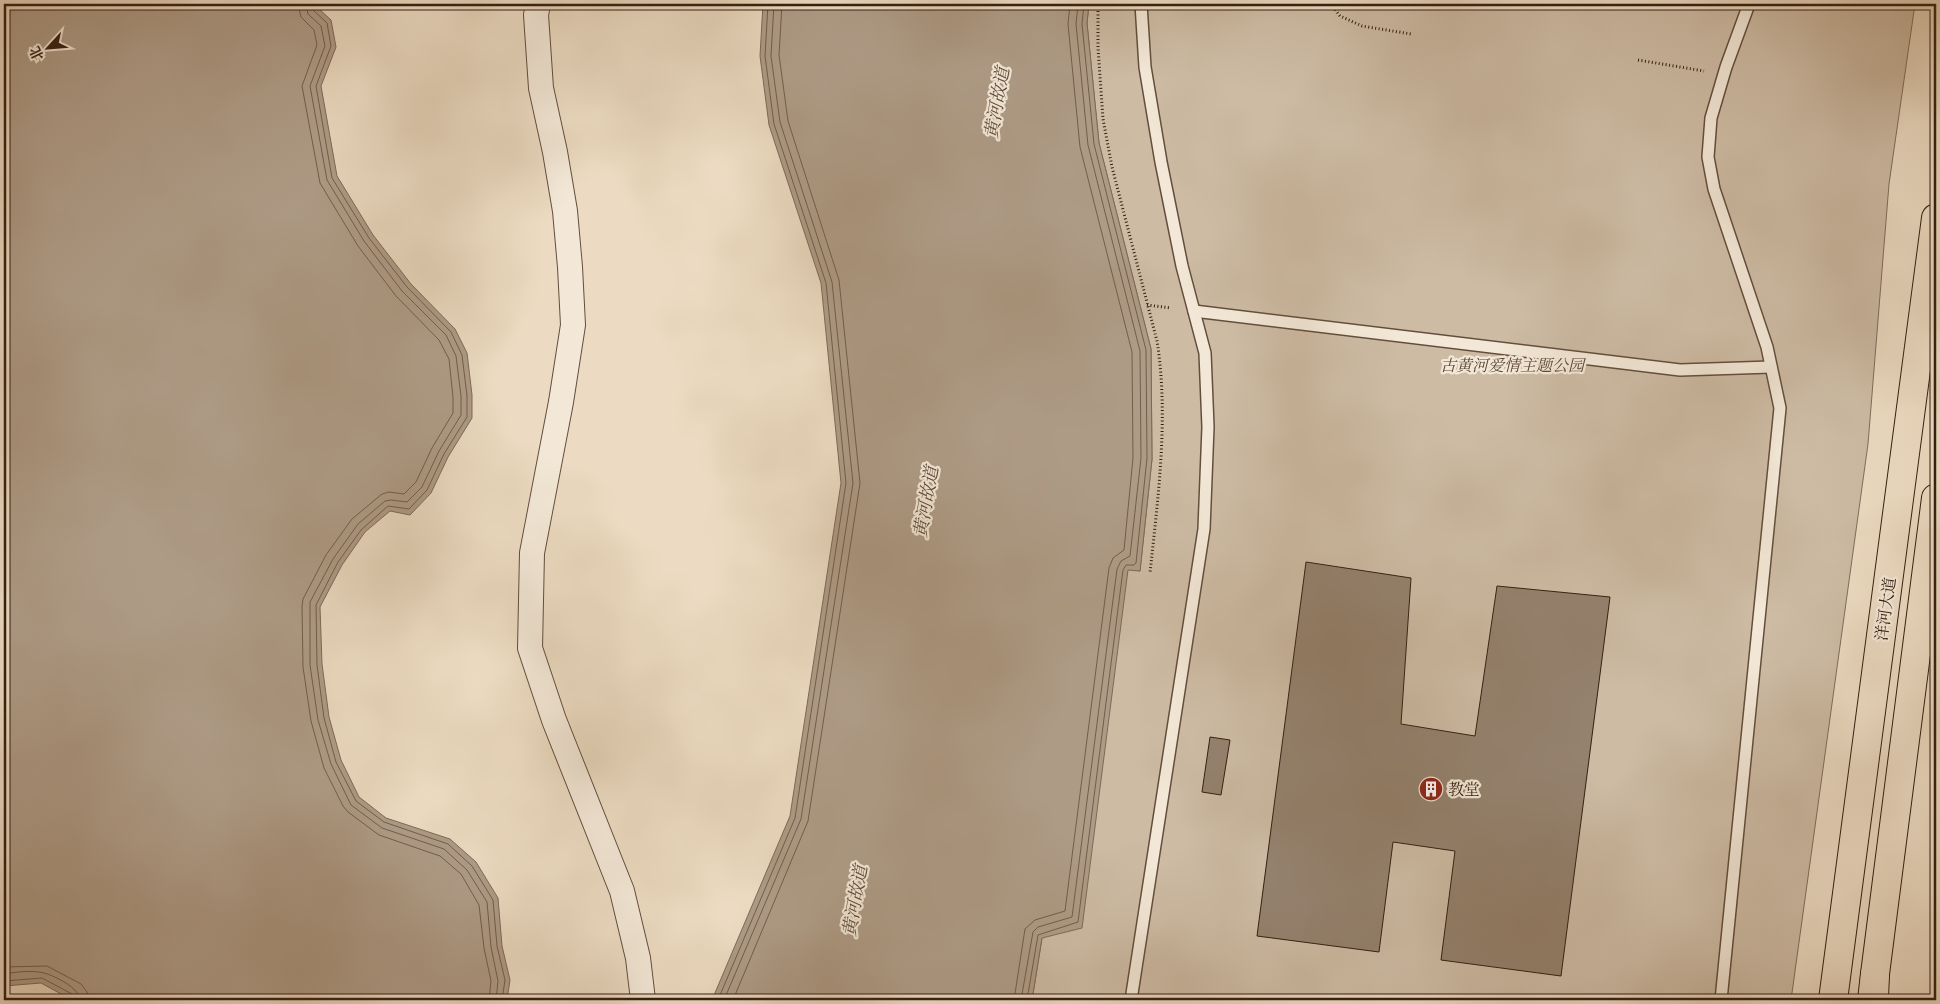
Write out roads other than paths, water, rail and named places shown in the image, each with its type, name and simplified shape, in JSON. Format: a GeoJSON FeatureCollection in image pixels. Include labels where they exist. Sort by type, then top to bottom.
{"type":"FeatureCollection","features":[{"type":"Feature","properties":{"kind":"main road","name":"洋河大道"},"geometry":{"type":"LineString","coordinates":[[1833,1000],[1936,218]]}},
{"type":"Feature","properties":{"kind":"main road"},"geometry":{"type":"LineString","coordinates":[[1874,992],[1936,498]]}},
{"type":"Feature","properties":{"kind":"street"},"geometry":{"type":"LineString","coordinates":[[538,4],[536,15],[541,88],[555,152],[565,212],[573,325],[561,402],[532,553],[530,648],[554,720],[622,891],[638,958],[643,1000]]}},
{"type":"Feature","properties":{"kind":"lane"},"geometry":{"type":"LineString","coordinates":[[1131,1000],[1204,529],[1208,427],[1205,353],[1179,247],[1146,77],[1141,4]]}},
{"type":"Feature","properties":{"kind":"lane"},"geometry":{"type":"LineString","coordinates":[[1721,1000],[1780,408],[1762,331],[1714,189],[1708,157],[1711,118],[1724,74],[1749,4]]}},
{"type":"Feature","properties":{"kind":"lane"},"geometry":{"type":"LineString","coordinates":[[1194,311],[1680,370],[1771,367]]}},
{"type":"Feature","properties":{"kind":"water"},"geometry":{"type":"Polygon","coordinates":[[[13,4],[317,4],[317,7],[331,20],[336,47],[321,86],[337,176],[373,235],[411,284],[455,329],[467,353],[472,395],[472,418],[448,457],[431,493],[410,515],[390,511],[365,532],[342,565],[320,607],[322,664],[329,717],[341,760],[359,797],[386,818],[450,839],[476,862],[498,898],[502,946],[510,980],[507,1000],[72,1000],[41,983],[4,986],[4,25],[13,4]]]}},
{"type":"Feature","properties":{"kind":"water","name":"黄河故道"},"geometry":{"type":"Polygon","coordinates":[[[763,4],[1089,4],[1087,23],[1099,143],[1151,349],[1152,459],[1140,571],[1128,570],[1082,928],[1042,938],[1032,1000],[712,1000],[790,816],[841,483],[821,283],[769,125],[760,56],[763,4]]]}},
{"type":"Feature","properties":{"kind":"place","name":"教堂"},"geometry":{"type":"Point","coordinates":[1431,789]}},
{"type":"Feature","properties":{"kind":"park label","name":"古黄河爱情主题公园"},"geometry":{"type":"Point","coordinates":[1512,365]}}]}
